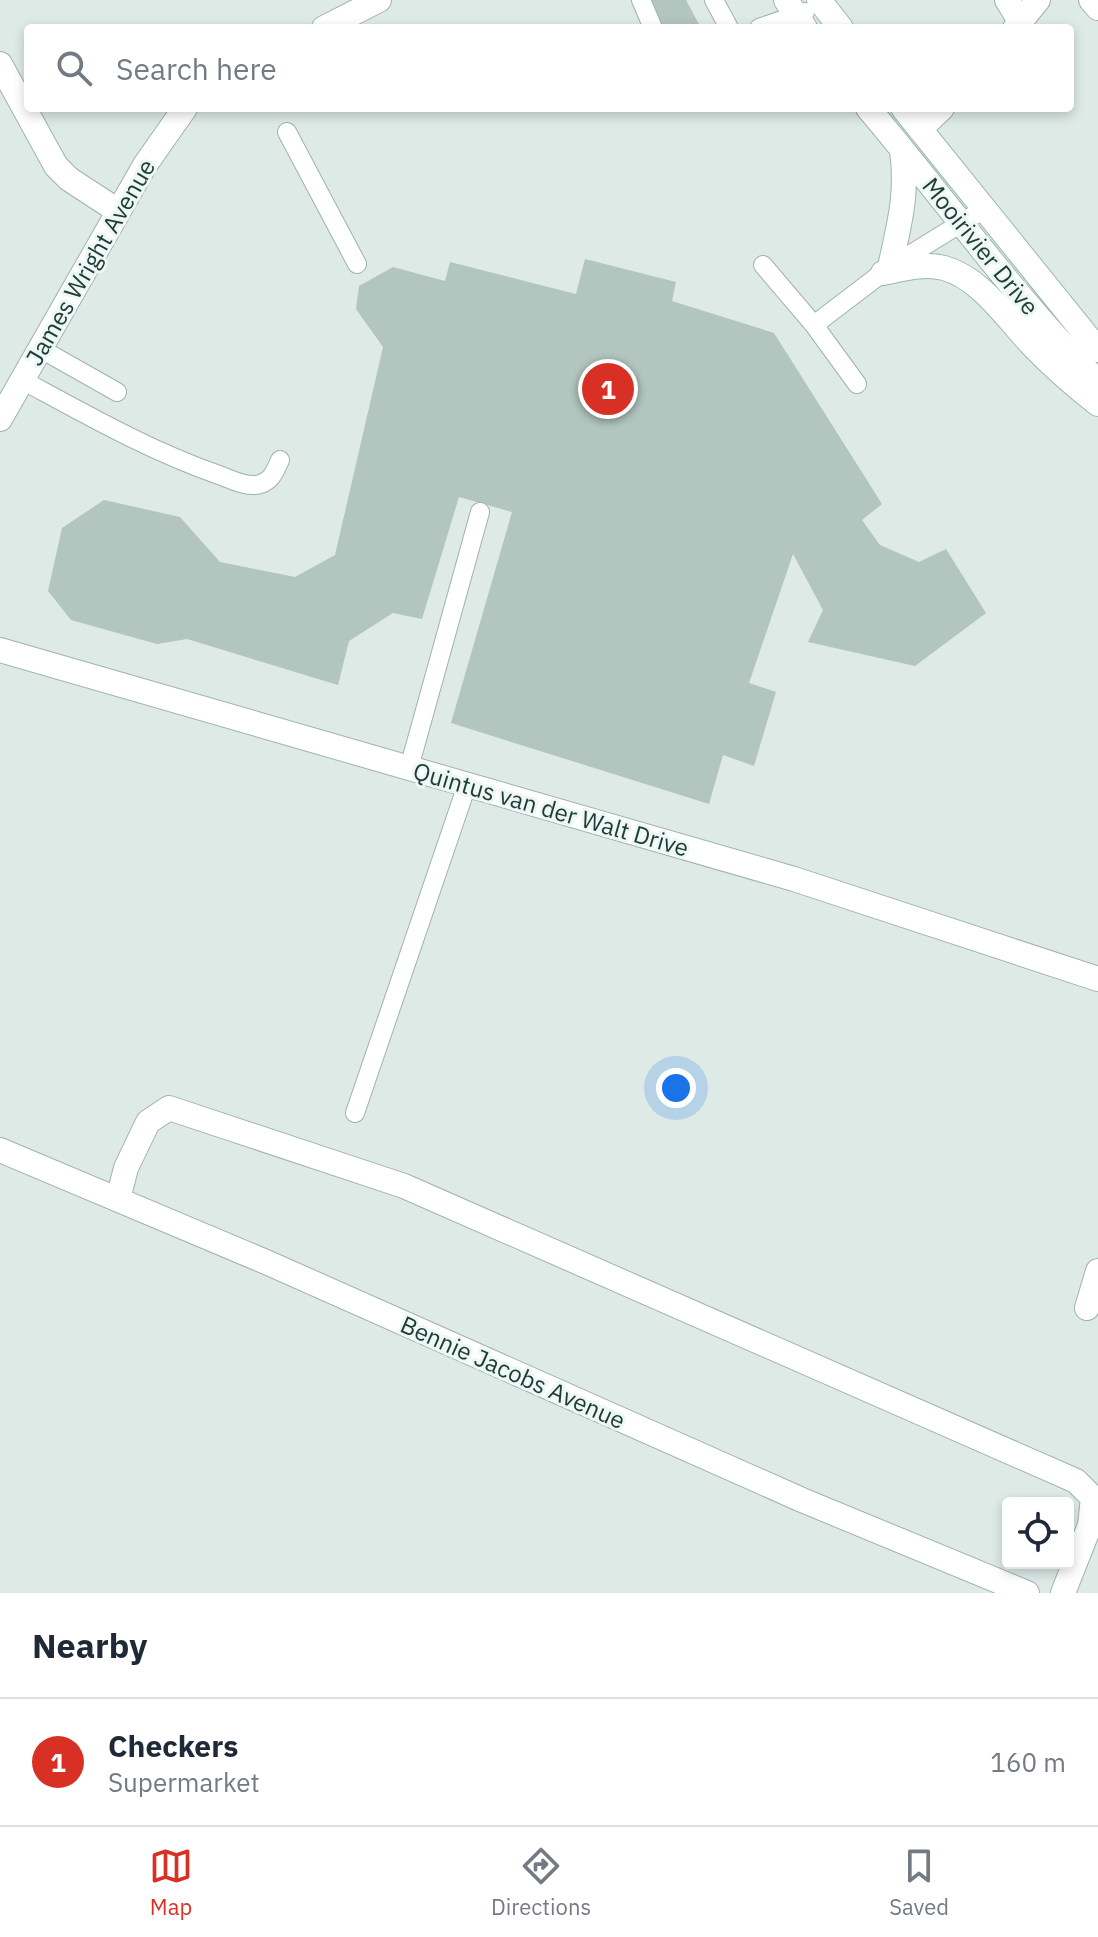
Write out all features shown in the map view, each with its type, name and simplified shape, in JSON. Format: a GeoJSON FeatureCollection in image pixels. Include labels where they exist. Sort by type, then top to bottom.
{"type":"FeatureCollection","features":[{"type":"Feature","properties":{"kind":"street"},"geometry":{"type":"LineString","coordinates":[[332,24],[379,0]]}},
{"type":"Feature","properties":{"kind":"street"},"geometry":{"type":"LineString","coordinates":[[1007,0],[1018,24]]}},
{"type":"Feature","properties":{"kind":"street"},"geometry":{"type":"LineString","coordinates":[[1019,24],[1038,0]]}},
{"type":"Feature","properties":{"kind":"street"},"geometry":{"type":"LineString","coordinates":[[1091,0],[1098,8]]}},
{"type":"Feature","properties":{"kind":"street"},"geometry":{"type":"LineString","coordinates":[[822,4],[838,24]]}},
{"type":"Feature","properties":{"kind":"street"},"geometry":{"type":"LineString","coordinates":[[0,64],[24,108]]}},
{"type":"Feature","properties":{"kind":"street"},"geometry":{"type":"LineString","coordinates":[[26,112],[56,166],[69,179],[118,211]]}},
{"type":"Feature","properties":{"kind":"street","name":"James Wright Avenue"},"geometry":{"type":"LineString","coordinates":[[0,419],[118,211],[157,146],[182,112]]}},
{"type":"Feature","properties":{"kind":"street","name":"Mooirivier Drive"},"geometry":{"type":"LineString","coordinates":[[871,112],[960,224],[1065,348],[1098,382]]}},
{"type":"Feature","properties":{"kind":"street","name":"Mooirivier Drive"},"geometry":{"type":"LineString","coordinates":[[906,112],[1098,350]]}},
{"type":"Feature","properties":{"kind":"street"},"geometry":{"type":"LineString","coordinates":[[920,129],[938,112]]}},
{"type":"Feature","properties":{"kind":"street"},"geometry":{"type":"LineString","coordinates":[[901,147],[906,181],[886,270],[926,266],[945,268],[961,275],[986,296],[1062,374],[1098,404]]}},
{"type":"Feature","properties":{"kind":"street","name":"Quintus van der Walt Drive"},"geometry":{"type":"LineString","coordinates":[[0,650],[794,879],[1098,979]]}},
{"type":"Feature","properties":{"kind":"street"},"geometry":{"type":"LineString","coordinates":[[118,1199],[126,1168],[148,1122],[169,1108],[404,1186],[1076,1481],[1093,1498],[1090,1525],[1063,1593]]}},
{"type":"Feature","properties":{"kind":"street","name":"Bennie Jacobs Avenue"},"geometry":{"type":"LineString","coordinates":[[0,1150],[802,1500],[1027,1593]]}},
{"type":"Feature","properties":{"kind":"street"},"geometry":{"type":"LineString","coordinates":[[1087,1308],[1098,1271]]}},
{"type":"Feature","properties":{"kind":"lane"},"geometry":{"type":"LineString","coordinates":[[641,0],[651,24]]}},
{"type":"Feature","properties":{"kind":"lane"},"geometry":{"type":"LineString","coordinates":[[714,0],[727,24]]}},
{"type":"Feature","properties":{"kind":"lane"},"geometry":{"type":"LineString","coordinates":[[770,24],[822,4]]}},
{"type":"Feature","properties":{"kind":"lane"},"geometry":{"type":"LineString","coordinates":[[287,132],[357,264]]}},
{"type":"Feature","properties":{"kind":"lane"},"geometry":{"type":"LineString","coordinates":[[814,325],[886,270],[984,209]]}},
{"type":"Feature","properties":{"kind":"lane"},"geometry":{"type":"LineString","coordinates":[[763,265],[814,325],[857,384]]}},
{"type":"Feature","properties":{"kind":"lane"},"geometry":{"type":"LineString","coordinates":[[41,349],[117,392]]}},
{"type":"Feature","properties":{"kind":"lane"},"geometry":{"type":"LineString","coordinates":[[22,380],[175,460],[246,484],[266,482],[274,475],[280,460]]}},
{"type":"Feature","properties":{"kind":"lane"},"geometry":{"type":"LineString","coordinates":[[409,768],[480,512]]}},
{"type":"Feature","properties":{"kind":"lane"},"geometry":{"type":"LineString","coordinates":[[355,1113],[467,785]]}},
{"type":"Feature","properties":{"kind":"building"},"geometry":{"type":"Polygon","coordinates":[[[646,0],[686,0],[699,24],[659,24],[646,0]]]}},
{"type":"Feature","properties":{"kind":"building"},"geometry":{"type":"Polygon","coordinates":[[[585,259],[676,282],[672,301],[774,333],[882,504],[862,520],[880,545],[919,562],[946,549],[986,613],[915,666],[808,642],[823,610],[793,554],[749,683],[776,692],[754,766],[723,755],[709,804],[451,723],[512,512],[459,497],[422,619],[393,613],[349,641],[338,685],[187,639],[157,644],[71,620],[48,591],[62,528],[104,500],[180,517],[220,562],[295,577],[335,555],[383,347],[356,309],[359,286],[393,267],[445,281],[450,262],[576,294],[585,259]]]}},
{"type":"Feature","properties":{"kind":"place","name":"Checkers"},"geometry":{"type":"Point","coordinates":[608,389]}}]}
